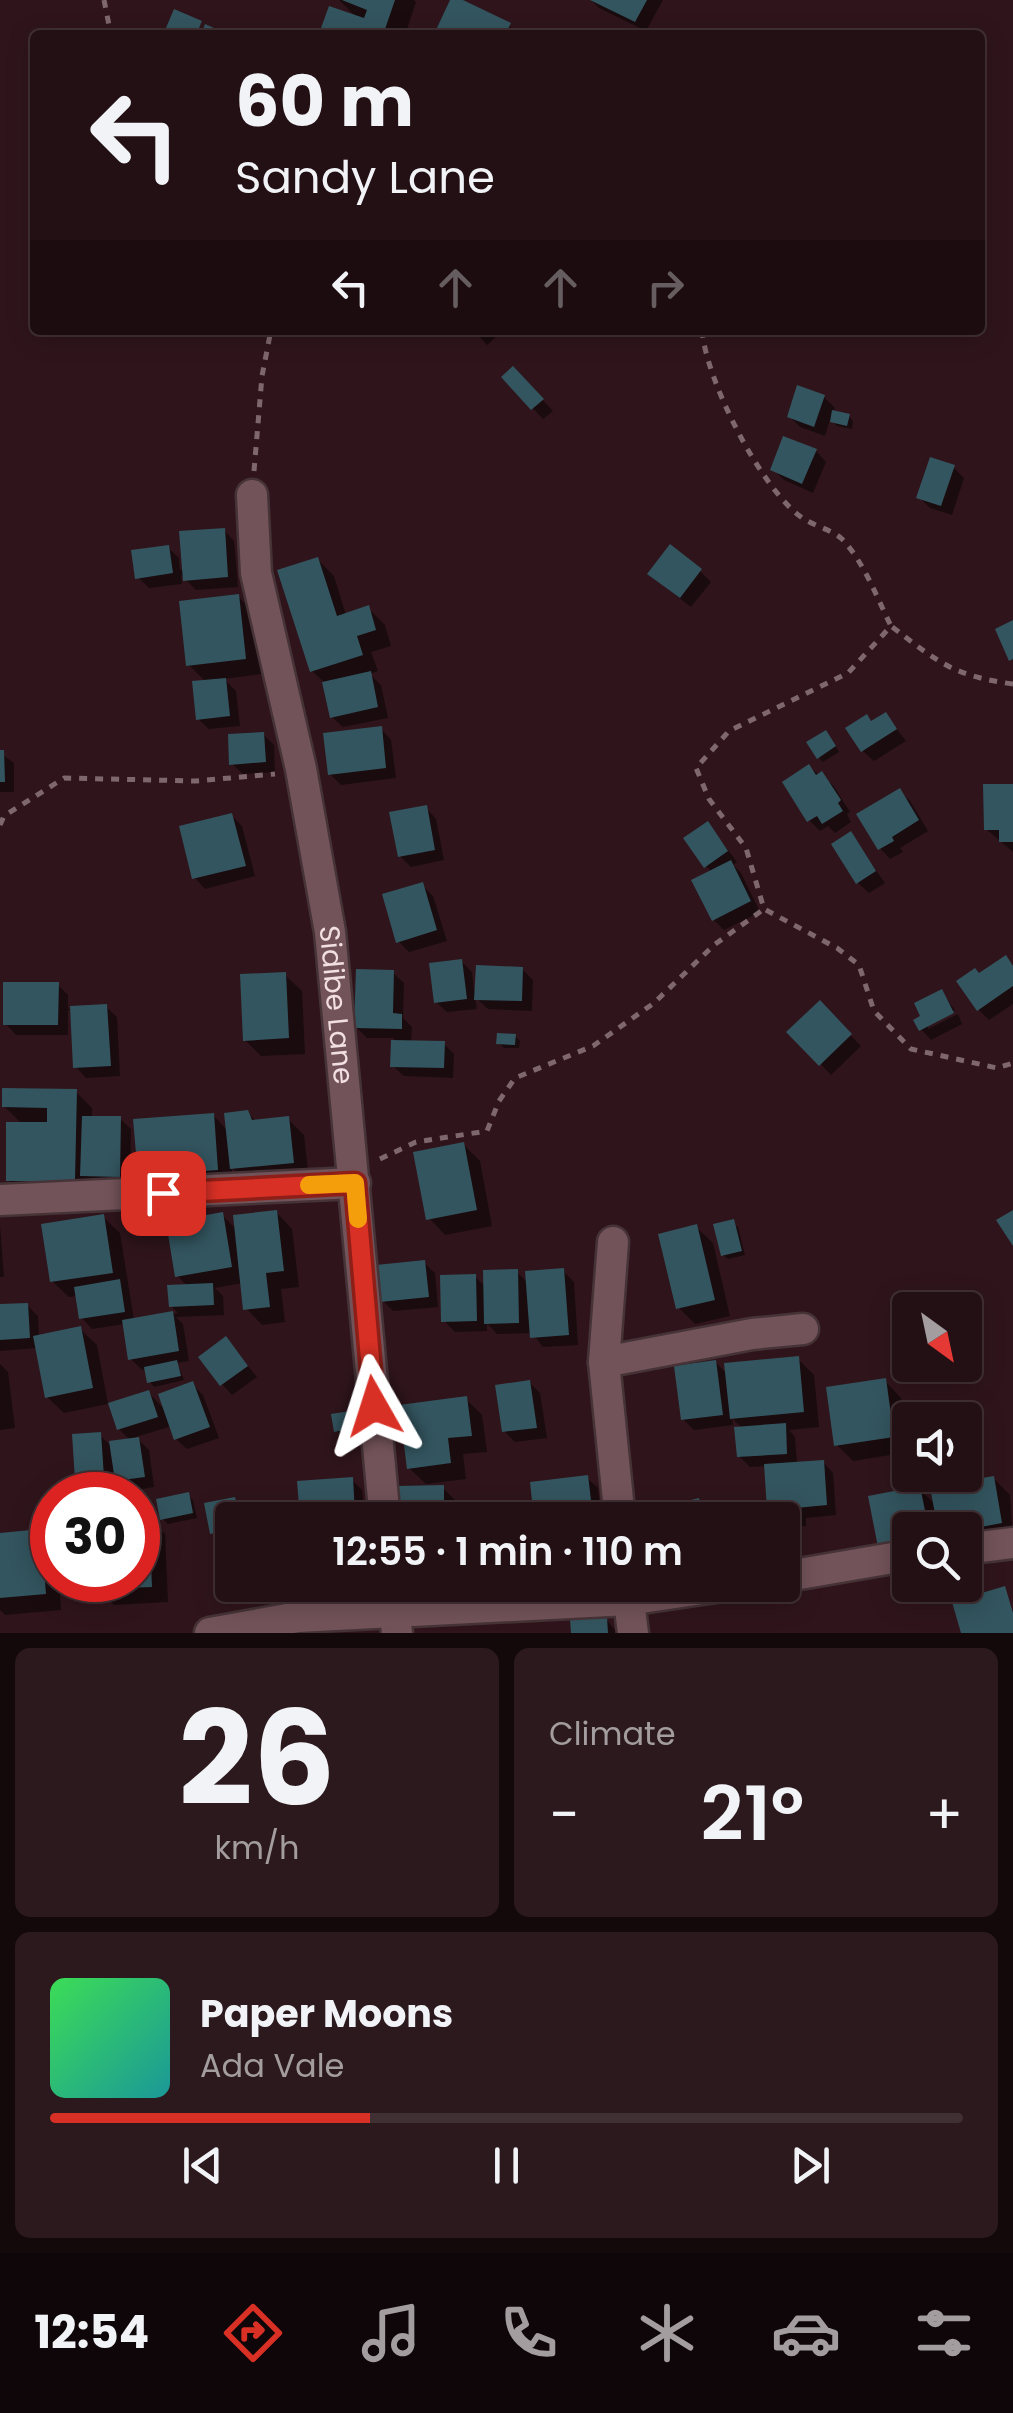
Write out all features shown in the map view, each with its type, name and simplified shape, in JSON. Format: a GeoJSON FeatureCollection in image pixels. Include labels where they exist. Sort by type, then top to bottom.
{"type":"FeatureCollection","features":[{"type":"Feature","properties":{"kind":"street","name":"Sidibe Lane"},"geometry":{"type":"LineString","coordinates":[[252,495],[256,573],[302,769],[330,932],[383,1502]]}},
{"type":"Feature","properties":{"kind":"street"},"geometry":{"type":"LineString","coordinates":[[0,1200],[355,1183]]}},
{"type":"Feature","properties":{"kind":"street"},"geometry":{"type":"LineString","coordinates":[[613,1242],[604,1362],[618,1502]]}},
{"type":"Feature","properties":{"kind":"street"},"geometry":{"type":"LineString","coordinates":[[604,1362],[752,1334],[803,1329]]}},
{"type":"Feature","properties":{"kind":"street"},"geometry":{"type":"LineString","coordinates":[[982,1547],[1013,1543]]}},
{"type":"Feature","properties":{"kind":"street"},"geometry":{"type":"LineString","coordinates":[[800,1574],[892,1559]]}},
{"type":"Feature","properties":{"kind":"street"},"geometry":{"type":"LineString","coordinates":[[210,1633],[298,1617],[505,1602]]}},
{"type":"Feature","properties":{"kind":"street"},"geometry":{"type":"LineString","coordinates":[[629,1602],[633,1633]]}},
{"type":"Feature","properties":{"kind":"path"},"geometry":{"type":"LineString","coordinates":[[104,0],[110,30]]}},
{"type":"Feature","properties":{"kind":"path"},"geometry":{"type":"LineString","coordinates":[[252,495],[262,376],[270,335]]}},
{"type":"Feature","properties":{"kind":"path"},"geometry":{"type":"LineString","coordinates":[[702,335],[704,355],[760,471],[800,517],[840,537],[863,570],[891,626],[938,662],[967,676],[1013,684]]}},
{"type":"Feature","properties":{"kind":"path"},"geometry":{"type":"LineString","coordinates":[[891,626],[848,672],[729,731],[696,768],[709,799],[746,848],[764,909],[837,948],[859,965],[874,1012],[911,1049],[997,1068],[1013,1063]]}},
{"type":"Feature","properties":{"kind":"path"},"geometry":{"type":"LineString","coordinates":[[0,825],[4,816],[64,778],[196,781],[302,769]]}},
{"type":"Feature","properties":{"kind":"path"},"geometry":{"type":"LineString","coordinates":[[355,1183],[384,1155],[416,1142],[487,1132],[499,1101],[515,1078],[593,1046],[654,1004],[714,945],[764,909]]}},
{"type":"Feature","properties":{"kind":"building"},"geometry":{"type":"Polygon","coordinates":[[[342,0],[395,0],[385,30],[321,28],[329,6],[364,18],[367,10],[342,0]]]}},
{"type":"Feature","properties":{"kind":"building"},"geometry":{"type":"Polygon","coordinates":[[[450,0],[463,0],[511,23],[508,30],[436,30],[450,0]]]}},
{"type":"Feature","properties":{"kind":"building"},"geometry":{"type":"Polygon","coordinates":[[[590,0],[647,0],[635,22],[590,0]]]}},
{"type":"Feature","properties":{"kind":"building"},"geometry":{"type":"Polygon","coordinates":[[[174,9],[202,21],[198,30],[165,30],[174,9]]]}},
{"type":"Feature","properties":{"kind":"building"},"geometry":{"type":"Polygon","coordinates":[[[513,366],[544,399],[531,410],[501,377],[513,366]]]}},
{"type":"Feature","properties":{"kind":"building"},"geometry":{"type":"Polygon","coordinates":[[[797,385],[825,395],[814,427],[787,417],[797,385]]]}},
{"type":"Feature","properties":{"kind":"building"},"geometry":{"type":"Polygon","coordinates":[[[832,410],[850,414],[847,426],[830,422],[832,410]]]}},
{"type":"Feature","properties":{"kind":"building"},"geometry":{"type":"Polygon","coordinates":[[[783,436],[817,449],[802,484],[770,470],[783,436]]]}},
{"type":"Feature","properties":{"kind":"building"},"geometry":{"type":"Polygon","coordinates":[[[930,457],[955,465],[941,506],[916,498],[930,457]]]}},
{"type":"Feature","properties":{"kind":"building"},"geometry":{"type":"Polygon","coordinates":[[[225,528],[228,577],[183,581],[179,531],[225,528]]]}},
{"type":"Feature","properties":{"kind":"building"},"geometry":{"type":"Polygon","coordinates":[[[670,544],[702,569],[680,598],[647,574],[670,544]]]}},
{"type":"Feature","properties":{"kind":"building"},"geometry":{"type":"Polygon","coordinates":[[[169,545],[173,573],[135,579],[131,550],[169,545]]]}},
{"type":"Feature","properties":{"kind":"building"},"geometry":{"type":"Polygon","coordinates":[[[318,557],[337,616],[369,605],[376,630],[357,636],[363,655],[310,672],[277,570],[318,557]]]}},
{"type":"Feature","properties":{"kind":"building"},"geometry":{"type":"Polygon","coordinates":[[[239,594],[246,659],[186,666],[179,601],[239,594]]]}},
{"type":"Feature","properties":{"kind":"building"},"geometry":{"type":"Polygon","coordinates":[[[1013,620],[1013,659],[1009,661],[995,629],[1013,620]]]}},
{"type":"Feature","properties":{"kind":"building"},"geometry":{"type":"Polygon","coordinates":[[[371,671],[378,707],[330,718],[322,682],[371,671]]]}},
{"type":"Feature","properties":{"kind":"building"},"geometry":{"type":"Polygon","coordinates":[[[226,678],[230,716],[196,720],[192,681],[226,678]]]}},
{"type":"Feature","properties":{"kind":"building"},"geometry":{"type":"Polygon","coordinates":[[[886,712],[897,729],[861,752],[845,728],[867,714],[871,721],[886,712]]]}},
{"type":"Feature","properties":{"kind":"building"},"geometry":{"type":"Polygon","coordinates":[[[382,726],[386,768],[328,775],[323,733],[382,726]]]}},
{"type":"Feature","properties":{"kind":"building"},"geometry":{"type":"Polygon","coordinates":[[[826,730],[836,746],[817,759],[806,742],[826,730]]]}},
{"type":"Feature","properties":{"kind":"building"},"geometry":{"type":"Polygon","coordinates":[[[264,732],[266,762],[229,765],[228,734],[264,732]]]}},
{"type":"Feature","properties":{"kind":"building"},"geometry":{"type":"Polygon","coordinates":[[[0,750],[4,750],[5,782],[0,782],[0,750]]]}},
{"type":"Feature","properties":{"kind":"building"},"geometry":{"type":"Polygon","coordinates":[[[809,764],[816,775],[822,771],[841,800],[838,803],[843,811],[822,824],[817,816],[807,822],[782,782],[809,764]]]}},
{"type":"Feature","properties":{"kind":"building"},"geometry":{"type":"Polygon","coordinates":[[[983,784],[1013,784],[1013,842],[999,842],[999,830],[984,830],[983,784]]]}},
{"type":"Feature","properties":{"kind":"building"},"geometry":{"type":"Polygon","coordinates":[[[900,788],[919,820],[878,850],[856,814],[900,788]]]}},
{"type":"Feature","properties":{"kind":"building"},"geometry":{"type":"Polygon","coordinates":[[[427,805],[435,850],[398,857],[389,812],[427,805]]]}},
{"type":"Feature","properties":{"kind":"building"},"geometry":{"type":"Polygon","coordinates":[[[232,813],[246,866],[192,879],[179,826],[232,813]]]}},
{"type":"Feature","properties":{"kind":"building"},"geometry":{"type":"Polygon","coordinates":[[[708,821],[728,851],[704,868],[683,838],[708,821]]]}},
{"type":"Feature","properties":{"kind":"building"},"geometry":{"type":"Polygon","coordinates":[[[851,831],[876,871],[856,884],[831,844],[851,831]]]}},
{"type":"Feature","properties":{"kind":"building"},"geometry":{"type":"Polygon","coordinates":[[[731,860],[751,901],[712,921],[691,880],[731,860]]]}},
{"type":"Feature","properties":{"kind":"building"},"geometry":{"type":"Polygon","coordinates":[[[423,882],[437,930],[396,943],[382,894],[423,882]]]}},
{"type":"Feature","properties":{"kind":"building"},"geometry":{"type":"Polygon","coordinates":[[[1006,955],[1013,966],[1013,986],[977,1011],[956,981],[975,968],[979,973],[1006,955]]]}},
{"type":"Feature","properties":{"kind":"building"},"geometry":{"type":"Polygon","coordinates":[[[462,959],[467,999],[434,1003],[429,963],[462,959]]]}},
{"type":"Feature","properties":{"kind":"building"},"geometry":{"type":"Polygon","coordinates":[[[476,965],[523,967],[522,1001],[474,1000],[476,965]]]}},
{"type":"Feature","properties":{"kind":"building"},"geometry":{"type":"Polygon","coordinates":[[[356,969],[394,970],[393,1013],[402,1014],[402,1029],[354,1028],[356,969]]]}},
{"type":"Feature","properties":{"kind":"building"},"geometry":{"type":"Polygon","coordinates":[[[286,972],[289,1038],[243,1041],[240,974],[286,972]]]}},
{"type":"Feature","properties":{"kind":"building"},"geometry":{"type":"Polygon","coordinates":[[[3,982],[59,982],[58,1025],[3,1025],[3,982]]]}},
{"type":"Feature","properties":{"kind":"building"},"geometry":{"type":"Polygon","coordinates":[[[942,989],[954,1013],[919,1031],[913,1020],[920,1016],[914,1003],[942,989]]]}},
{"type":"Feature","properties":{"kind":"building"},"geometry":{"type":"Polygon","coordinates":[[[820,1000],[852,1034],[819,1066],[786,1032],[820,1000]]]}},
{"type":"Feature","properties":{"kind":"building"},"geometry":{"type":"Polygon","coordinates":[[[107,1004],[111,1066],[73,1068],[70,1006],[107,1004]]]}},
{"type":"Feature","properties":{"kind":"building"},"geometry":{"type":"Polygon","coordinates":[[[497,1033],[516,1034],[515,1045],[496,1044],[497,1033]]]}},
{"type":"Feature","properties":{"kind":"building"},"geometry":{"type":"Polygon","coordinates":[[[391,1040],[445,1041],[444,1068],[390,1067],[391,1040]]]}},
{"type":"Feature","properties":{"kind":"building"},"geometry":{"type":"Polygon","coordinates":[[[2,1088],[77,1089],[75,1181],[6,1181],[6,1122],[47,1122],[47,1108],[2,1107],[2,1088]]]}},
{"type":"Feature","properties":{"kind":"building"},"geometry":{"type":"Polygon","coordinates":[[[248,1110],[252,1120],[289,1116],[294,1163],[230,1169],[224,1113],[248,1110]]]}},
{"type":"Feature","properties":{"kind":"building"},"geometry":{"type":"Polygon","coordinates":[[[214,1113],[218,1170],[138,1176],[133,1119],[214,1113]]]}},
{"type":"Feature","properties":{"kind":"building"},"geometry":{"type":"Polygon","coordinates":[[[82,1116],[121,1116],[120,1177],[80,1176],[82,1116]]]}},
{"type":"Feature","properties":{"kind":"building"},"geometry":{"type":"Polygon","coordinates":[[[464,1142],[477,1210],[426,1220],[413,1152],[464,1142]]]}},
{"type":"Feature","properties":{"kind":"building"},"geometry":{"type":"Polygon","coordinates":[[[277,1210],[284,1271],[266,1273],[270,1307],[243,1310],[233,1215],[277,1210]]]}},
{"type":"Feature","properties":{"kind":"building"},"geometry":{"type":"Polygon","coordinates":[[[1013,1210],[1013,1246],[996,1220],[1013,1210]]]}},
{"type":"Feature","properties":{"kind":"building"},"geometry":{"type":"Polygon","coordinates":[[[223,1212],[232,1267],[175,1277],[166,1222],[223,1212]]]}},
{"type":"Feature","properties":{"kind":"building"},"geometry":{"type":"Polygon","coordinates":[[[104,1214],[113,1273],[50,1282],[41,1224],[104,1214]]]}},
{"type":"Feature","properties":{"kind":"building"},"geometry":{"type":"Polygon","coordinates":[[[734,1219],[742,1251],[721,1256],[713,1224],[734,1219]]]}},
{"type":"Feature","properties":{"kind":"building"},"geometry":{"type":"Polygon","coordinates":[[[697,1224],[715,1300],[676,1309],[658,1234],[697,1224]]]}},
{"type":"Feature","properties":{"kind":"building"},"geometry":{"type":"Polygon","coordinates":[[[425,1260],[429,1297],[380,1302],[376,1265],[425,1260]]]}},
{"type":"Feature","properties":{"kind":"building"},"geometry":{"type":"Polygon","coordinates":[[[564,1268],[569,1335],[530,1338],[525,1271],[564,1268]]]}},
{"type":"Feature","properties":{"kind":"building"},"geometry":{"type":"Polygon","coordinates":[[[518,1269],[519,1323],[484,1324],[483,1270],[518,1269]]]}},
{"type":"Feature","properties":{"kind":"building"},"geometry":{"type":"Polygon","coordinates":[[[476,1274],[477,1321],[441,1322],[440,1275],[476,1274]]]}},
{"type":"Feature","properties":{"kind":"building"},"geometry":{"type":"Polygon","coordinates":[[[120,1279],[125,1312],[79,1319],[74,1287],[120,1279]]]}},
{"type":"Feature","properties":{"kind":"building"},"geometry":{"type":"Polygon","coordinates":[[[213,1283],[214,1305],[169,1307],[167,1285],[213,1283]]]}},
{"type":"Feature","properties":{"kind":"building"},"geometry":{"type":"Polygon","coordinates":[[[28,1303],[30,1338],[0,1340],[0,1304],[28,1303]]]}},
{"type":"Feature","properties":{"kind":"building"},"geometry":{"type":"Polygon","coordinates":[[[173,1311],[179,1351],[128,1360],[122,1320],[173,1311]]]}},
{"type":"Feature","properties":{"kind":"building"},"geometry":{"type":"Polygon","coordinates":[[[81,1326],[93,1388],[45,1398],[33,1336],[81,1326]]]}},
{"type":"Feature","properties":{"kind":"building"},"geometry":{"type":"Polygon","coordinates":[[[226,1336],[248,1366],[220,1386],[198,1357],[226,1336]]]}},
{"type":"Feature","properties":{"kind":"building"},"geometry":{"type":"Polygon","coordinates":[[[799,1356],[804,1412],[730,1419],[724,1363],[799,1356]]]}},
{"type":"Feature","properties":{"kind":"building"},"geometry":{"type":"Polygon","coordinates":[[[177,1360],[181,1376],[147,1383],[144,1367],[177,1360]]]}},
{"type":"Feature","properties":{"kind":"building"},"geometry":{"type":"Polygon","coordinates":[[[716,1360],[723,1415],[681,1420],[674,1366],[716,1360]]]}},
{"type":"Feature","properties":{"kind":"building"},"geometry":{"type":"Polygon","coordinates":[[[886,1378],[892,1437],[834,1446],[826,1387],[886,1378]]]}},
{"type":"Feature","properties":{"kind":"building"},"geometry":{"type":"Polygon","coordinates":[[[530,1380],[537,1428],[502,1432],[495,1385],[530,1380]]]}},
{"type":"Feature","properties":{"kind":"building"},"geometry":{"type":"Polygon","coordinates":[[[193,1381],[210,1427],[174,1440],[158,1394],[193,1381]]]}},
{"type":"Feature","properties":{"kind":"building"},"geometry":{"type":"Polygon","coordinates":[[[149,1390],[158,1417],[117,1430],[108,1403],[149,1390]]]}},
{"type":"Feature","properties":{"kind":"building"},"geometry":{"type":"Polygon","coordinates":[[[467,1396],[472,1436],[448,1438],[451,1463],[407,1469],[399,1405],[467,1396]]]}},
{"type":"Feature","properties":{"kind":"building"},"geometry":{"type":"Polygon","coordinates":[[[357,1410],[360,1427],[334,1432],[331,1414],[357,1410]]]}},
{"type":"Feature","properties":{"kind":"building"},"geometry":{"type":"Polygon","coordinates":[[[786,1423],[787,1454],[737,1457],[734,1427],[786,1423]]]}},
{"type":"Feature","properties":{"kind":"building"},"geometry":{"type":"Polygon","coordinates":[[[101,1432],[104,1472],[74,1472],[72,1434],[101,1432]]]}},
{"type":"Feature","properties":{"kind":"building"},"geometry":{"type":"Polygon","coordinates":[[[139,1437],[144,1472],[114,1472],[109,1441],[139,1437]]]}},
{"type":"Feature","properties":{"kind":"building"},"geometry":{"type":"Polygon","coordinates":[[[824,1460],[827,1505],[800,1508],[800,1502],[766,1502],[764,1464],[824,1460]]]}},
{"type":"Feature","properties":{"kind":"building"},"geometry":{"type":"Polygon","coordinates":[[[588,1475],[591,1502],[532,1502],[530,1482],[588,1475]]]}},
{"type":"Feature","properties":{"kind":"building"},"geometry":{"type":"Polygon","coordinates":[[[994,1476],[1002,1523],[982,1527],[982,1512],[935,1512],[931,1492],[982,1492],[982,1478],[994,1476]]]}},
{"type":"Feature","properties":{"kind":"building"},"geometry":{"type":"Polygon","coordinates":[[[353,1477],[354,1502],[299,1502],[297,1481],[353,1477]]]}},
{"type":"Feature","properties":{"kind":"building"},"geometry":{"type":"Polygon","coordinates":[[[444,1485],[444,1502],[397,1502],[397,1486],[444,1485]]]}},
{"type":"Feature","properties":{"kind":"building"},"geometry":{"type":"Polygon","coordinates":[[[189,1492],[193,1513],[160,1520],[160,1498],[189,1492]]]}},
{"type":"Feature","properties":{"kind":"building"},"geometry":{"type":"Polygon","coordinates":[[[921,1492],[925,1512],[892,1512],[892,1544],[878,1547],[868,1496],[921,1492]]]}},
{"type":"Feature","properties":{"kind":"building"},"geometry":{"type":"Polygon","coordinates":[[[235,1497],[236,1502],[215,1502],[215,1533],[210,1534],[204,1503],[235,1497]]]}},
{"type":"Feature","properties":{"kind":"building"},"geometry":{"type":"Polygon","coordinates":[[[30,1530],[30,1595],[0,1598],[0,1533],[30,1530]]]}},
{"type":"Feature","properties":{"kind":"building"},"geometry":{"type":"Polygon","coordinates":[[[1005,1586],[1013,1613],[1013,1633],[961,1633],[952,1602],[982,1602],[982,1593],[1005,1586]]]}},
{"type":"Feature","properties":{"kind":"building"},"geometry":{"type":"Polygon","coordinates":[[[607,1617],[608,1633],[571,1633],[570,1619],[607,1617]]]}},
{"type":"Feature","properties":{"kind":"slow traffic"},"geometry":{"type":"LineString","coordinates":[[309,1185],[355,1183],[358,1219]]}},
{"type":"Feature","properties":{"kind":"route"},"geometry":{"type":"LineString","coordinates":[[163,1193],[355,1183],[374,1406]]}}]}
